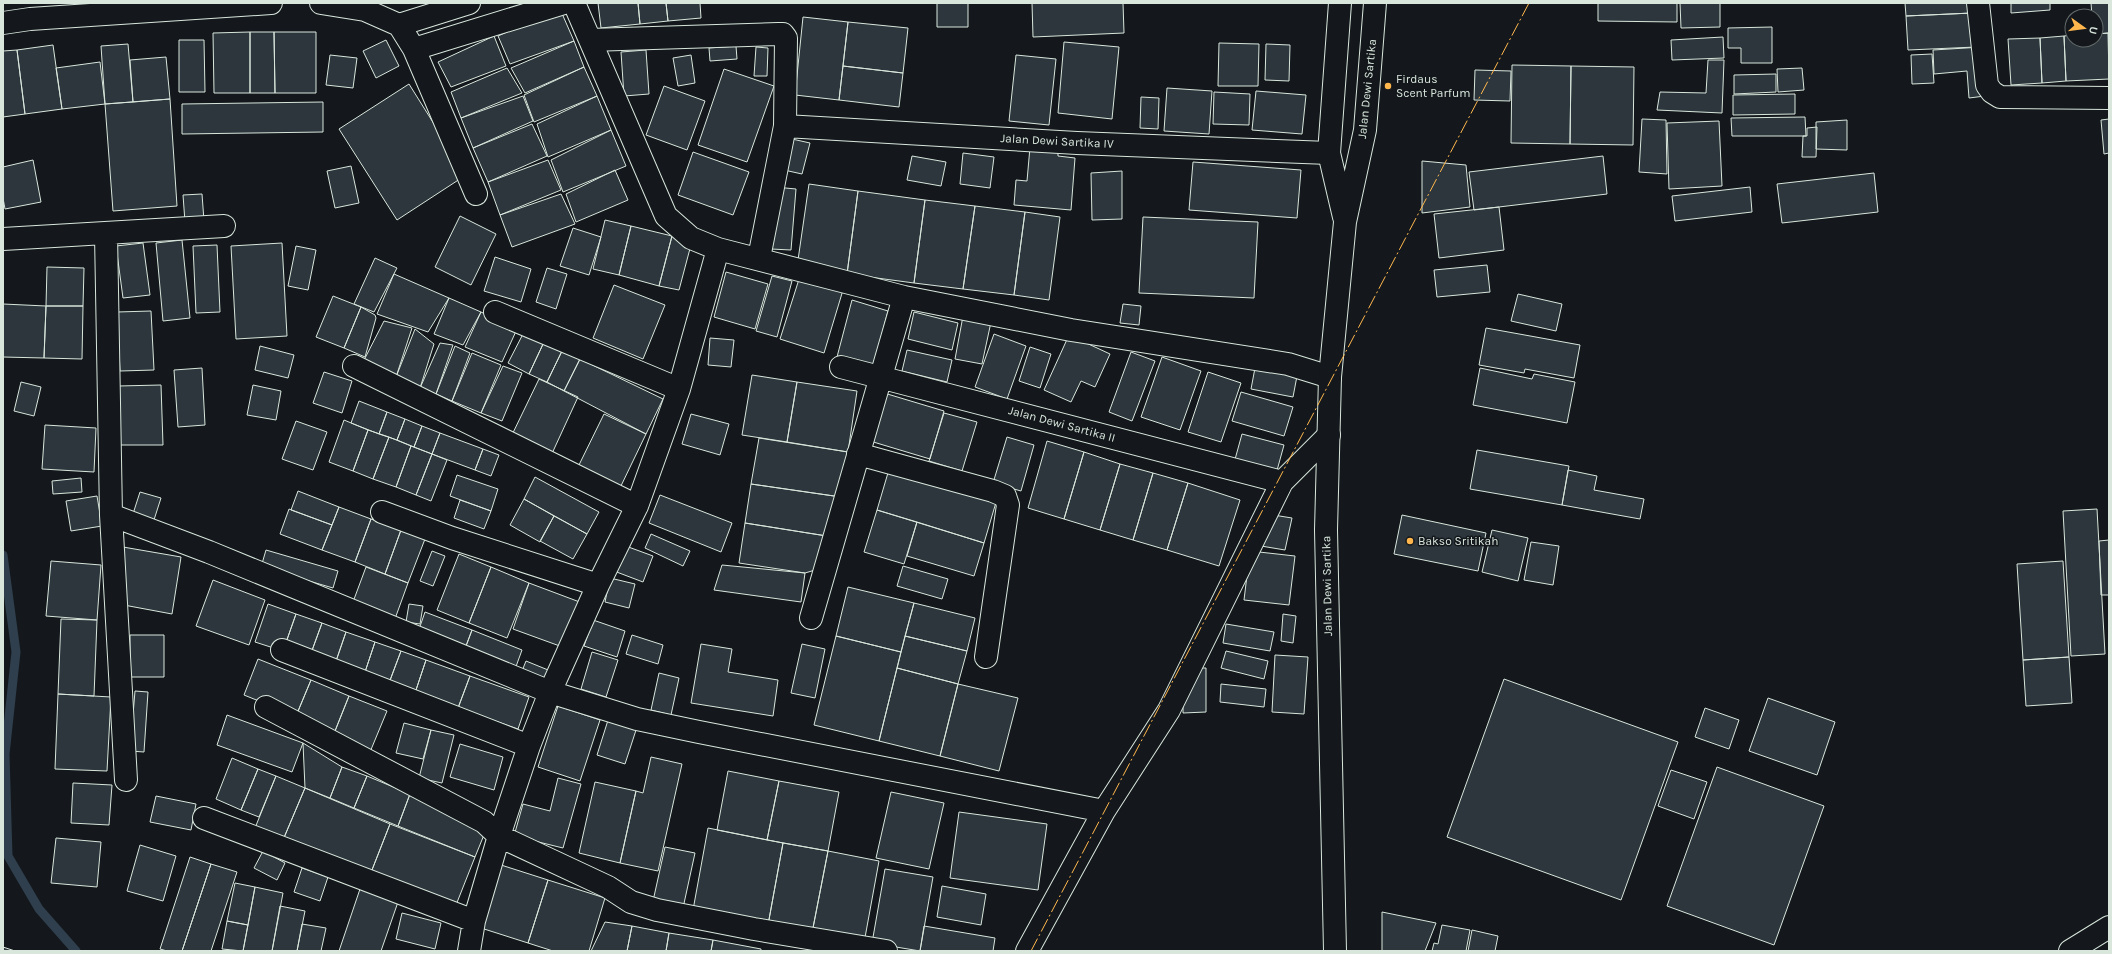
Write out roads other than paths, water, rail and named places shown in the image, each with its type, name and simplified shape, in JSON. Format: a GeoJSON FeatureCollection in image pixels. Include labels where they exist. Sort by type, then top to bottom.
{"type":"FeatureCollection","features":[{"type":"Feature","properties":{"kind":"street"},"geometry":{"type":"LineString","coordinates":[[3,23],[29,11],[271,3]]}},
{"type":"Feature","properties":{"kind":"street"},"geometry":{"type":"LineString","coordinates":[[320,3],[365,10],[398,25],[414,49],[476,194]]}},
{"type":"Feature","properties":{"kind":"street"},"geometry":{"type":"LineString","coordinates":[[398,25],[469,3]]}},
{"type":"Feature","properties":{"kind":"street"},"geometry":{"type":"LineString","coordinates":[[414,49],[564,3]]}},
{"type":"Feature","properties":{"kind":"street"},"geometry":{"type":"LineString","coordinates":[[574,3],[666,216],[691,238],[718,249],[759,258],[904,297],[1071,330],[1288,364],[1330,377]]}},
{"type":"Feature","properties":{"kind":"street","name":"Jalan Dewi Sartika"},"geometry":{"type":"LineString","coordinates":[[1340,3],[1329,153],[1345,222]]}},
{"type":"Feature","properties":{"kind":"street","name":"Jalan Dewi Sartika"},"geometry":{"type":"LineString","coordinates":[[1335,951],[1326,530],[1330,377],[1345,222],[1365,130],[1375,3]]}},
{"type":"Feature","properties":{"kind":"street"},"geometry":{"type":"LineString","coordinates":[[1978,3],[1986,85],[1992,92],[2000,97],[2109,98]]}},
{"type":"Feature","properties":{"kind":"street"},"geometry":{"type":"LineString","coordinates":[[590,40],[783,34],[786,38],[785,126],[759,258]]}},
{"type":"Feature","properties":{"kind":"street","name":"Jalan Dewi Sartika IV"},"geometry":{"type":"LineString","coordinates":[[785,126],[1077,143],[1329,153]]}},
{"type":"Feature","properties":{"kind":"street"},"geometry":{"type":"LineString","coordinates":[[3,239],[224,226]]}},
{"type":"Feature","properties":{"kind":"street"},"geometry":{"type":"LineString","coordinates":[[106,234],[111,515],[126,780]]}},
{"type":"Feature","properties":{"kind":"street"},"geometry":{"type":"LineString","coordinates":[[469,951],[474,921],[498,836],[529,746],[550,692],[598,585],[637,506],[679,389],[718,249]]}},
{"type":"Feature","properties":{"kind":"street"},"geometry":{"type":"LineString","coordinates":[[811,618],[904,297]]}},
{"type":"Feature","properties":{"kind":"street"},"geometry":{"type":"LineString","coordinates":[[495,312],[679,389]]}},
{"type":"Feature","properties":{"kind":"street"},"geometry":{"type":"LineString","coordinates":[[354,366],[637,506]]}},
{"type":"Feature","properties":{"kind":"street","name":"Jalan Dewi Sartika II"},"geometry":{"type":"LineString","coordinates":[[841,367],[1282,482]]}},
{"type":"Feature","properties":{"kind":"street"},"geometry":{"type":"LineString","coordinates":[[1027,951],[1104,811],[1169,710],[1282,482],[1329,435]]}},
{"type":"Feature","properties":{"kind":"street"},"geometry":{"type":"LineString","coordinates":[[858,454],[993,491],[1005,496],[1008,505],[986,657]]}},
{"type":"Feature","properties":{"kind":"street"},"geometry":{"type":"LineString","coordinates":[[382,512],[452,538],[598,585]]}},
{"type":"Feature","properties":{"kind":"street"},"geometry":{"type":"LineString","coordinates":[[111,515],[210,552],[550,692],[638,719],[1104,811]]}},
{"type":"Feature","properties":{"kind":"street"},"geometry":{"type":"LineString","coordinates":[[282,650],[529,746]]}},
{"type":"Feature","properties":{"kind":"street"},"geometry":{"type":"LineString","coordinates":[[266,707],[484,822],[498,836],[608,887],[631,902],[657,910],[886,951]]}},
{"type":"Feature","properties":{"kind":"street"},"geometry":{"type":"LineString","coordinates":[[204,818],[474,921]]}},
{"type":"Feature","properties":{"kind":"street"},"geometry":{"type":"LineString","coordinates":[[2070,951],[2109,927]]}},
{"type":"Feature","properties":{"kind":"waterway"},"geometry":{"type":"LineString","coordinates":[[3,555],[16,652],[5,754],[8,856],[39,909],[76,951]]}},
{"type":"Feature","properties":{"kind":"place","name":"Firdaus Scent Parfum"},"geometry":{"type":"Point","coordinates":[1388,86]}},
{"type":"Feature","properties":{"kind":"place","name":"Bakso Sritikah"},"geometry":{"type":"Point","coordinates":[1410,541]}}]}
